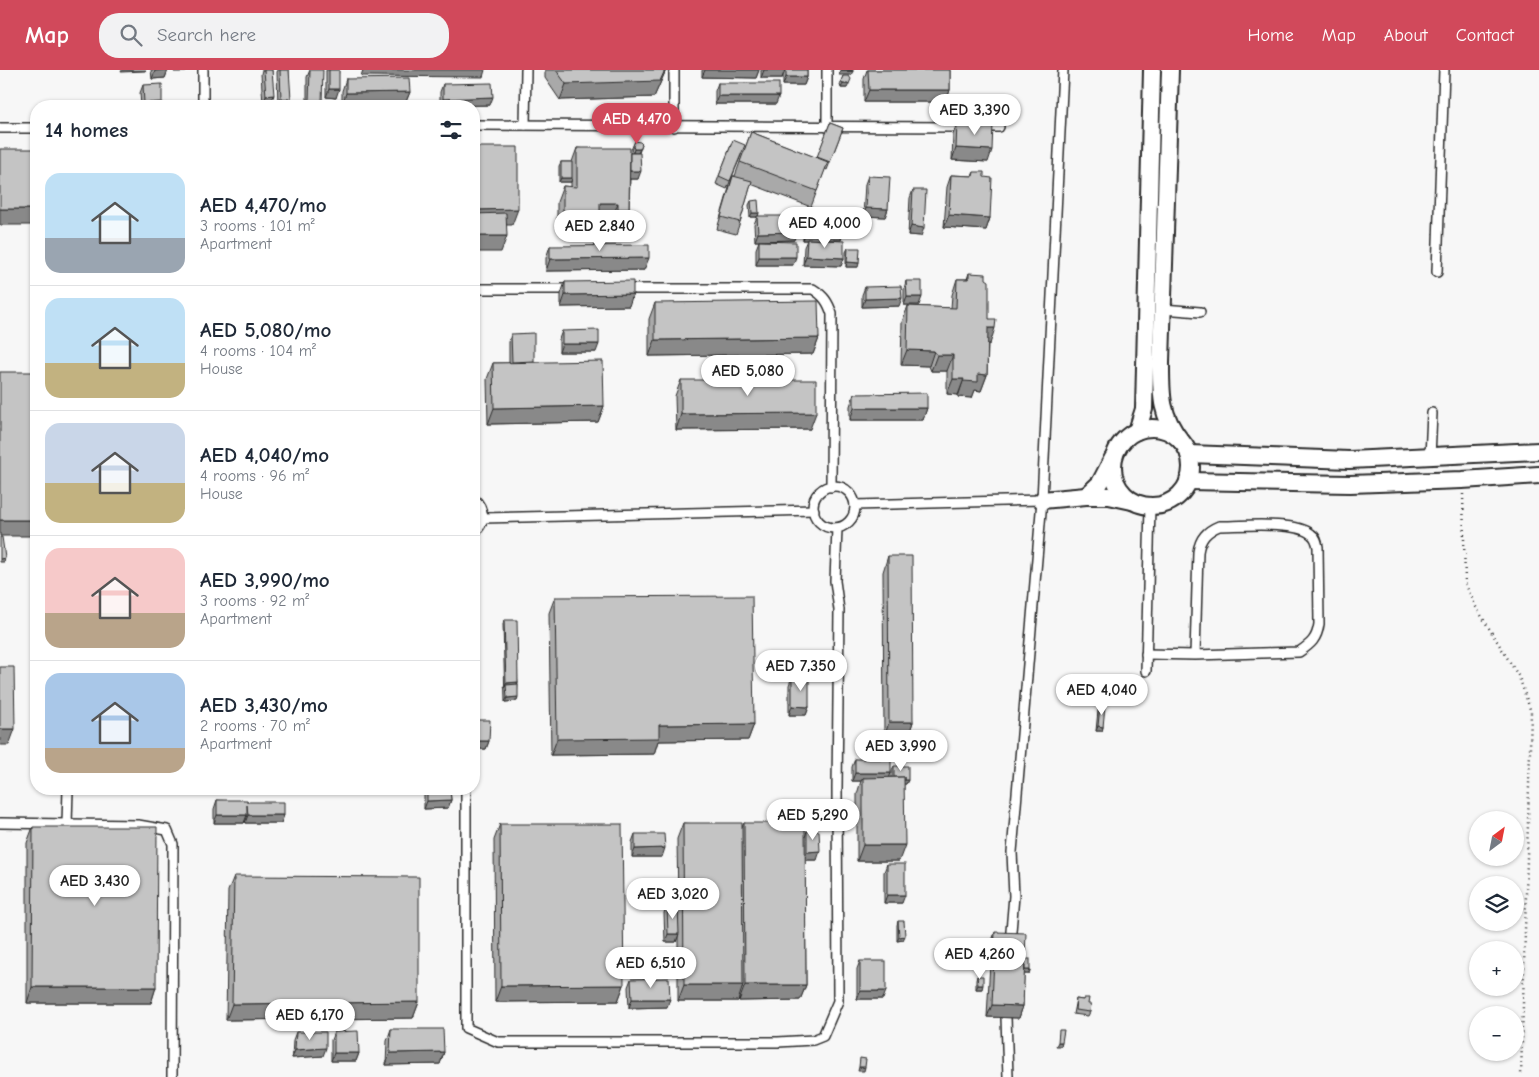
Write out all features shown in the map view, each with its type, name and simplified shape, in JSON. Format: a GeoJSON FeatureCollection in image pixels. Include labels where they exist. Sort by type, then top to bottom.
{"type":"FeatureCollection","features":[{"type":"Feature","properties":{"kind":"street"},"geometry":{"type":"LineString","coordinates":[[1138,431],[1144,409],[1152,70]]}},
{"type":"Feature","properties":{"kind":"street"},"geometry":{"type":"LineString","coordinates":[[1042,500],[1109,496],[1143,504],[1164,504],[1170,502],[1181,493],[1188,481],[1191,468],[1185,447],[1168,421],[1161,388],[1170,70]]}},
{"type":"Feature","properties":{"kind":"street"},"geometry":{"type":"LineString","coordinates":[[1143,504],[1125,494],[1117,483],[1113,470],[1117,449],[1126,438],[1144,429],[1158,428],[1171,433],[1185,447],[1349,460],[1539,450]]}},
{"type":"Feature","properties":{"kind":"street"},"geometry":{"type":"LineString","coordinates":[[1086,496],[1100,483],[1115,456]]}},
{"type":"Feature","properties":{"kind":"street"},"geometry":{"type":"LineString","coordinates":[[1349,460],[1345,472],[1350,484]]}},
{"type":"Feature","properties":{"kind":"street"},"geometry":{"type":"LineString","coordinates":[[1188,481],[1350,484],[1539,475]]}},
{"type":"Feature","properties":{"kind":"lane"},"geometry":{"type":"LineString","coordinates":[[203,70],[203,100]]}},
{"type":"Feature","properties":{"kind":"lane"},"geometry":{"type":"LineString","coordinates":[[526,70],[526,125]]}},
{"type":"Feature","properties":{"kind":"lane"},"geometry":{"type":"LineString","coordinates":[[674,70],[674,127]]}},
{"type":"Feature","properties":{"kind":"lane"},"geometry":{"type":"LineString","coordinates":[[827,70],[827,127]]}},
{"type":"Feature","properties":{"kind":"lane"},"geometry":{"type":"LineString","coordinates":[[1010,945],[1014,896],[1012,852],[1042,500],[1063,70]]}},
{"type":"Feature","properties":{"kind":"lane"},"geometry":{"type":"LineString","coordinates":[[1437,272],[1444,70]]}},
{"type":"Feature","properties":{"kind":"lane"},"geometry":{"type":"LineString","coordinates":[[480,125],[999,128]]}},
{"type":"Feature","properties":{"kind":"lane"},"geometry":{"type":"LineString","coordinates":[[0,128],[30,128]]}},
{"type":"Feature","properties":{"kind":"lane"},"geometry":{"type":"LineString","coordinates":[[614,289],[813,288],[821,294],[828,301],[832,314],[831,487]]}},
{"type":"Feature","properties":{"kind":"lane"},"geometry":{"type":"LineString","coordinates":[[480,289],[584,289]]}},
{"type":"Feature","properties":{"kind":"lane"},"geometry":{"type":"LineString","coordinates":[[1163,310],[1200,312]]}},
{"type":"Feature","properties":{"kind":"lane"},"geometry":{"type":"LineString","coordinates":[[1430,457],[1432,414]]}},
{"type":"Feature","properties":{"kind":"lane"},"geometry":{"type":"LineString","coordinates":[[831,487],[838,487],[849,493],[855,505],[852,517],[848,522],[837,528],[824,525],[816,516],[814,510],[816,497],[820,492],[831,487]]}},
{"type":"Feature","properties":{"kind":"lane"},"geometry":{"type":"LineString","coordinates":[[855,505],[1042,500]]}},
{"type":"Feature","properties":{"kind":"lane"},"geometry":{"type":"LineString","coordinates":[[480,504],[483,518],[480,524]]}},
{"type":"Feature","properties":{"kind":"lane"},"geometry":{"type":"LineString","coordinates":[[1143,504],[1146,671]]}},
{"type":"Feature","properties":{"kind":"lane"},"geometry":{"type":"LineString","coordinates":[[483,518],[814,510]]}},
{"type":"Feature","properties":{"kind":"lane"},"geometry":{"type":"LineString","coordinates":[[1146,654],[1195,655],[1299,652],[1313,642],[1318,633],[1319,624],[1318,547],[1311,533],[1294,526],[1219,526],[1211,529],[1204,535],[1199,543],[1198,552],[1195,655]]}},
{"type":"Feature","properties":{"kind":"lane"},"geometry":{"type":"LineString","coordinates":[[466,795],[466,1028],[498,1042],[778,1042],[813,1040],[823,1036],[838,1001],[837,789],[839,610],[835,581],[837,528]]}},
{"type":"Feature","properties":{"kind":"lane"},"geometry":{"type":"LineString","coordinates":[[67,824],[68,795]]}},
{"type":"Feature","properties":{"kind":"lane"},"geometry":{"type":"LineString","coordinates":[[0,823],[138,825],[167,830],[173,844],[172,1077]]}},
{"type":"Feature","properties":{"kind":"lane"},"geometry":{"type":"LineString","coordinates":[[1006,1018],[1008,1077]]}},
{"type":"Feature","properties":{"kind":"path"},"geometry":{"type":"LineString","coordinates":[[1462,480],[1465,582],[1476,607],[1519,677],[1531,712],[1521,1077]]}},
{"type":"Feature","properties":{"kind":"building"},"geometry":{"type":"Polygon","coordinates":[[[264,70],[272,70],[274,95],[266,96],[264,70]]]}},
{"type":"Feature","properties":{"kind":"building"},"geometry":{"type":"Polygon","coordinates":[[[280,70],[289,70],[291,99],[281,99],[280,70]]]}},
{"type":"Feature","properties":{"kind":"building"},"geometry":{"type":"Polygon","coordinates":[[[310,70],[323,70],[322,100],[309,100],[310,70]]]}},
{"type":"Feature","properties":{"kind":"building"},"geometry":{"type":"Polygon","coordinates":[[[329,70],[339,70],[339,89],[329,89],[329,70]]]}},
{"type":"Feature","properties":{"kind":"building"},"geometry":{"type":"Polygon","coordinates":[[[556,70],[665,70],[660,81],[566,84],[556,70]]]}},
{"type":"Feature","properties":{"kind":"building"},"geometry":{"type":"Polygon","coordinates":[[[786,70],[807,70],[807,77],[786,77],[786,70]]]}},
{"type":"Feature","properties":{"kind":"building"},"geometry":{"type":"Polygon","coordinates":[[[868,70],[950,70],[950,90],[869,90],[868,70]]]}},
{"type":"Feature","properties":{"kind":"building"},"geometry":{"type":"Polygon","coordinates":[[[843,76],[849,76],[851,79],[849,84],[843,84],[841,81],[843,76]]]}},
{"type":"Feature","properties":{"kind":"building"},"geometry":{"type":"Polygon","coordinates":[[[409,78],[410,92],[346,93],[346,79],[409,78]]]}},
{"type":"Feature","properties":{"kind":"building"},"geometry":{"type":"Polygon","coordinates":[[[492,83],[493,97],[443,99],[443,84],[492,83]]]}},
{"type":"Feature","properties":{"kind":"building"},"geometry":{"type":"Polygon","coordinates":[[[718,83],[779,83],[779,96],[718,96],[718,83]]]}},
{"type":"Feature","properties":{"kind":"building"},"geometry":{"type":"Polygon","coordinates":[[[162,84],[162,100],[144,100],[143,85],[162,84]]]}},
{"type":"Feature","properties":{"kind":"building"},"geometry":{"type":"Polygon","coordinates":[[[830,123],[843,128],[830,162],[817,157],[830,123]]]}},
{"type":"Feature","properties":{"kind":"building"},"geometry":{"type":"Polygon","coordinates":[[[957,123],[993,124],[992,150],[956,148],[957,123]]]}},
{"type":"Feature","properties":{"kind":"building"},"geometry":{"type":"Polygon","coordinates":[[[751,132],[828,162],[817,191],[740,162],[751,132]]]}},
{"type":"Feature","properties":{"kind":"building"},"geometry":{"type":"Polygon","coordinates":[[[733,140],[745,145],[730,181],[719,176],[733,140]]]}},
{"type":"Feature","properties":{"kind":"building"},"geometry":{"type":"Polygon","coordinates":[[[635,141],[642,144],[640,149],[634,149],[635,141]]]}},
{"type":"Feature","properties":{"kind":"building"},"geometry":{"type":"Polygon","coordinates":[[[480,147],[518,147],[518,209],[480,210],[480,147]]]}},
{"type":"Feature","properties":{"kind":"building"},"geometry":{"type":"Polygon","coordinates":[[[577,148],[630,148],[629,209],[618,209],[618,203],[600,203],[600,212],[563,212],[563,186],[577,187],[577,148]]]}},
{"type":"Feature","properties":{"kind":"building"},"geometry":{"type":"Polygon","coordinates":[[[0,149],[30,149],[30,209],[0,209],[0,149]]]}},
{"type":"Feature","properties":{"kind":"building"},"geometry":{"type":"Polygon","coordinates":[[[630,153],[640,153],[641,171],[630,171],[630,153]]]}},
{"type":"Feature","properties":{"kind":"building"},"geometry":{"type":"Polygon","coordinates":[[[561,162],[572,162],[572,178],[561,178],[561,162]]]}},
{"type":"Feature","properties":{"kind":"building"},"geometry":{"type":"Polygon","coordinates":[[[974,172],[984,172],[984,177],[992,178],[990,218],[949,215],[951,175],[973,176],[974,172]]]}},
{"type":"Feature","properties":{"kind":"building"},"geometry":{"type":"Polygon","coordinates":[[[733,176],[752,181],[740,222],[721,217],[733,176]]]}},
{"type":"Feature","properties":{"kind":"building"},"geometry":{"type":"Polygon","coordinates":[[[868,176],[890,177],[888,209],[866,208],[868,176]]]}},
{"type":"Feature","properties":{"kind":"building"},"geometry":{"type":"Polygon","coordinates":[[[913,190],[926,190],[924,228],[911,226],[913,190]]]}},
{"type":"Feature","properties":{"kind":"building"},"geometry":{"type":"Polygon","coordinates":[[[758,200],[759,213],[752,213],[751,201],[758,200]]]}},
{"type":"Feature","properties":{"kind":"building"},"geometry":{"type":"Polygon","coordinates":[[[506,213],[507,236],[480,236],[480,214],[506,213]]]}},
{"type":"Feature","properties":{"kind":"building"},"geometry":{"type":"Polygon","coordinates":[[[757,216],[796,216],[797,232],[758,233],[757,216]]]}},
{"type":"Feature","properties":{"kind":"building"},"geometry":{"type":"Polygon","coordinates":[[[806,216],[844,216],[843,232],[806,231],[806,216]]]}},
{"type":"Feature","properties":{"kind":"building"},"geometry":{"type":"Polygon","coordinates":[[[807,239],[844,241],[844,258],[806,256],[807,239]]]}},
{"type":"Feature","properties":{"kind":"building"},"geometry":{"type":"Polygon","coordinates":[[[759,241],[796,242],[796,257],[759,257],[759,241]]]}},
{"type":"Feature","properties":{"kind":"building"},"geometry":{"type":"Polygon","coordinates":[[[649,245],[649,258],[550,259],[550,246],[649,245]]]}},
{"type":"Feature","properties":{"kind":"building"},"geometry":{"type":"Polygon","coordinates":[[[848,248],[860,248],[859,263],[847,262],[848,248]]]}},
{"type":"Feature","properties":{"kind":"building"},"geometry":{"type":"Polygon","coordinates":[[[969,273],[986,274],[986,279],[989,281],[989,319],[996,319],[995,328],[988,328],[987,375],[978,374],[978,382],[953,379],[953,355],[937,355],[934,351],[907,350],[908,306],[956,308],[957,279],[969,279],[969,273]]]}},
{"type":"Feature","properties":{"kind":"building"},"geometry":{"type":"Polygon","coordinates":[[[633,281],[633,294],[565,295],[565,282],[633,281]]]}},
{"type":"Feature","properties":{"kind":"building"},"geometry":{"type":"Polygon","coordinates":[[[906,281],[922,281],[922,297],[907,297],[906,281]]]}},
{"type":"Feature","properties":{"kind":"building"},"geometry":{"type":"Polygon","coordinates":[[[901,286],[902,298],[865,299],[865,287],[901,286]]]}},
{"type":"Feature","properties":{"kind":"building"},"geometry":{"type":"Polygon","coordinates":[[[818,301],[819,338],[655,340],[655,303],[818,301]]]}},
{"type":"Feature","properties":{"kind":"building"},"geometry":{"type":"Polygon","coordinates":[[[599,330],[599,344],[562,344],[562,331],[599,330]]]}},
{"type":"Feature","properties":{"kind":"building"},"geometry":{"type":"Polygon","coordinates":[[[534,333],[534,361],[512,362],[511,334],[534,333]]]}},
{"type":"Feature","properties":{"kind":"building"},"geometry":{"type":"Polygon","coordinates":[[[603,361],[604,406],[494,408],[493,363],[603,361]]]}},
{"type":"Feature","properties":{"kind":"building"},"geometry":{"type":"Polygon","coordinates":[[[0,372],[30,372],[30,520],[0,520],[0,372]]]}},
{"type":"Feature","properties":{"kind":"building"},"geometry":{"type":"Polygon","coordinates":[[[681,380],[816,380],[816,413],[681,414],[681,380]]]}},
{"type":"Feature","properties":{"kind":"building"},"geometry":{"type":"Polygon","coordinates":[[[927,393],[927,408],[854,408],[854,394],[927,393]]]}},
{"type":"Feature","properties":{"kind":"building"},"geometry":{"type":"Polygon","coordinates":[[[0,537],[2,537],[5,558],[0,559],[0,537]]]}},
{"type":"Feature","properties":{"kind":"building"},"geometry":{"type":"Polygon","coordinates":[[[888,556],[912,556],[913,722],[889,722],[888,556]]]}},
{"type":"Feature","properties":{"kind":"building"},"geometry":{"type":"Polygon","coordinates":[[[752,596],[754,724],[659,725],[659,738],[557,739],[555,597],[752,596]]]}},
{"type":"Feature","properties":{"kind":"building"},"geometry":{"type":"Polygon","coordinates":[[[504,620],[517,620],[518,682],[506,683],[504,620]]]}},
{"type":"Feature","properties":{"kind":"building"},"geometry":{"type":"Polygon","coordinates":[[[0,667],[14,667],[15,729],[0,729],[0,667]]]}},
{"type":"Feature","properties":{"kind":"building"},"geometry":{"type":"Polygon","coordinates":[[[792,677],[809,677],[809,707],[792,706],[792,677]]]}},
{"type":"Feature","properties":{"kind":"building"},"geometry":{"type":"Polygon","coordinates":[[[518,684],[518,697],[507,698],[506,685],[518,684]]]}},
{"type":"Feature","properties":{"kind":"building"},"geometry":{"type":"Polygon","coordinates":[[[1100,706],[1105,706],[1103,727],[1098,726],[1100,706]]]}},
{"type":"Feature","properties":{"kind":"building"},"geometry":{"type":"Polygon","coordinates":[[[480,720],[490,720],[489,741],[480,741],[480,720]]]}},
{"type":"Feature","properties":{"kind":"building"},"geometry":{"type":"Polygon","coordinates":[[[855,759],[891,759],[891,773],[855,773],[855,759]]]}},
{"type":"Feature","properties":{"kind":"building"},"geometry":{"type":"Polygon","coordinates":[[[894,766],[908,766],[908,780],[904,780],[904,777],[894,777],[894,766]]]}},
{"type":"Feature","properties":{"kind":"building"},"geometry":{"type":"Polygon","coordinates":[[[904,777],[905,845],[863,845],[863,778],[904,777]]]}},
{"type":"Feature","properties":{"kind":"building"},"geometry":{"type":"Polygon","coordinates":[[[427,795],[451,795],[451,800],[427,801],[427,795]]]}},
{"type":"Feature","properties":{"kind":"building"},"geometry":{"type":"Polygon","coordinates":[[[217,800],[284,802],[284,815],[248,815],[247,805],[247,815],[217,815],[217,800]]]}},
{"type":"Feature","properties":{"kind":"building"},"geometry":{"type":"Polygon","coordinates":[[[683,823],[742,823],[743,985],[684,985],[683,823]]]}},
{"type":"Feature","properties":{"kind":"building"},"geometry":{"type":"Polygon","coordinates":[[[744,823],[805,823],[806,985],[745,985],[744,823]]]}},
{"type":"Feature","properties":{"kind":"building"},"geometry":{"type":"Polygon","coordinates":[[[500,824],[622,824],[624,985],[501,986],[500,824]]]}},
{"type":"Feature","properties":{"kind":"building"},"geometry":{"type":"Polygon","coordinates":[[[33,827],[157,827],[156,987],[32,987],[33,827]]]}},
{"type":"Feature","properties":{"kind":"building"},"geometry":{"type":"Polygon","coordinates":[[[807,831],[819,831],[820,851],[807,852],[807,831]]]}},
{"type":"Feature","properties":{"kind":"building"},"geometry":{"type":"Polygon","coordinates":[[[635,834],[664,834],[665,848],[635,849],[635,834]]]}},
{"type":"Feature","properties":{"kind":"building"},"geometry":{"type":"Polygon","coordinates":[[[887,864],[905,864],[905,895],[887,895],[887,864]]]}},
{"type":"Feature","properties":{"kind":"building"},"geometry":{"type":"Polygon","coordinates":[[[234,876],[419,877],[419,1002],[232,1004],[234,876]]]}},
{"type":"Feature","properties":{"kind":"building"},"geometry":{"type":"Polygon","coordinates":[[[667,905],[678,905],[679,934],[668,934],[667,905]]]}},
{"type":"Feature","properties":{"kind":"building"},"geometry":{"type":"Polygon","coordinates":[[[898,921],[904,921],[905,936],[899,937],[898,921]]]}},
{"type":"Feature","properties":{"kind":"building"},"geometry":{"type":"Polygon","coordinates":[[[995,932],[1026,933],[1023,1006],[992,1005],[995,932]]]}},
{"type":"Feature","properties":{"kind":"building"},"geometry":{"type":"Polygon","coordinates":[[[1025,959],[1030,959],[1030,970],[1025,970],[1025,959]]]}},
{"type":"Feature","properties":{"kind":"building"},"geometry":{"type":"Polygon","coordinates":[[[860,961],[886,961],[886,991],[860,991],[860,961]]]}},
{"type":"Feature","properties":{"kind":"building"},"geometry":{"type":"Polygon","coordinates":[[[977,976],[983,976],[983,985],[978,985],[977,976]]]}},
{"type":"Feature","properties":{"kind":"building"},"geometry":{"type":"Polygon","coordinates":[[[669,978],[670,999],[632,999],[631,979],[669,978]]]}},
{"type":"Feature","properties":{"kind":"building"},"geometry":{"type":"Polygon","coordinates":[[[1084,998],[1089,998],[1088,1004],[1091,1004],[1090,1012],[1075,1010],[1076,999],[1083,1000],[1084,998]]]}},
{"type":"Feature","properties":{"kind":"building"},"geometry":{"type":"Polygon","coordinates":[[[391,1029],[443,1029],[444,1052],[390,1053],[391,1029]]]}},
{"type":"Feature","properties":{"kind":"building"},"geometry":{"type":"Polygon","coordinates":[[[1059,1030],[1064,1030],[1062,1042],[1058,1042],[1059,1030]]]}},
{"type":"Feature","properties":{"kind":"building"},"geometry":{"type":"Polygon","coordinates":[[[358,1031],[359,1053],[334,1053],[334,1032],[358,1031]]]}},
{"type":"Feature","properties":{"kind":"building"},"geometry":{"type":"Polygon","coordinates":[[[296,1032],[326,1032],[326,1048],[295,1050],[296,1032]]]}},
{"type":"Feature","properties":{"kind":"building"},"geometry":{"type":"Polygon","coordinates":[[[860,1058],[866,1059],[865,1067],[859,1067],[860,1058]]]}}]}
